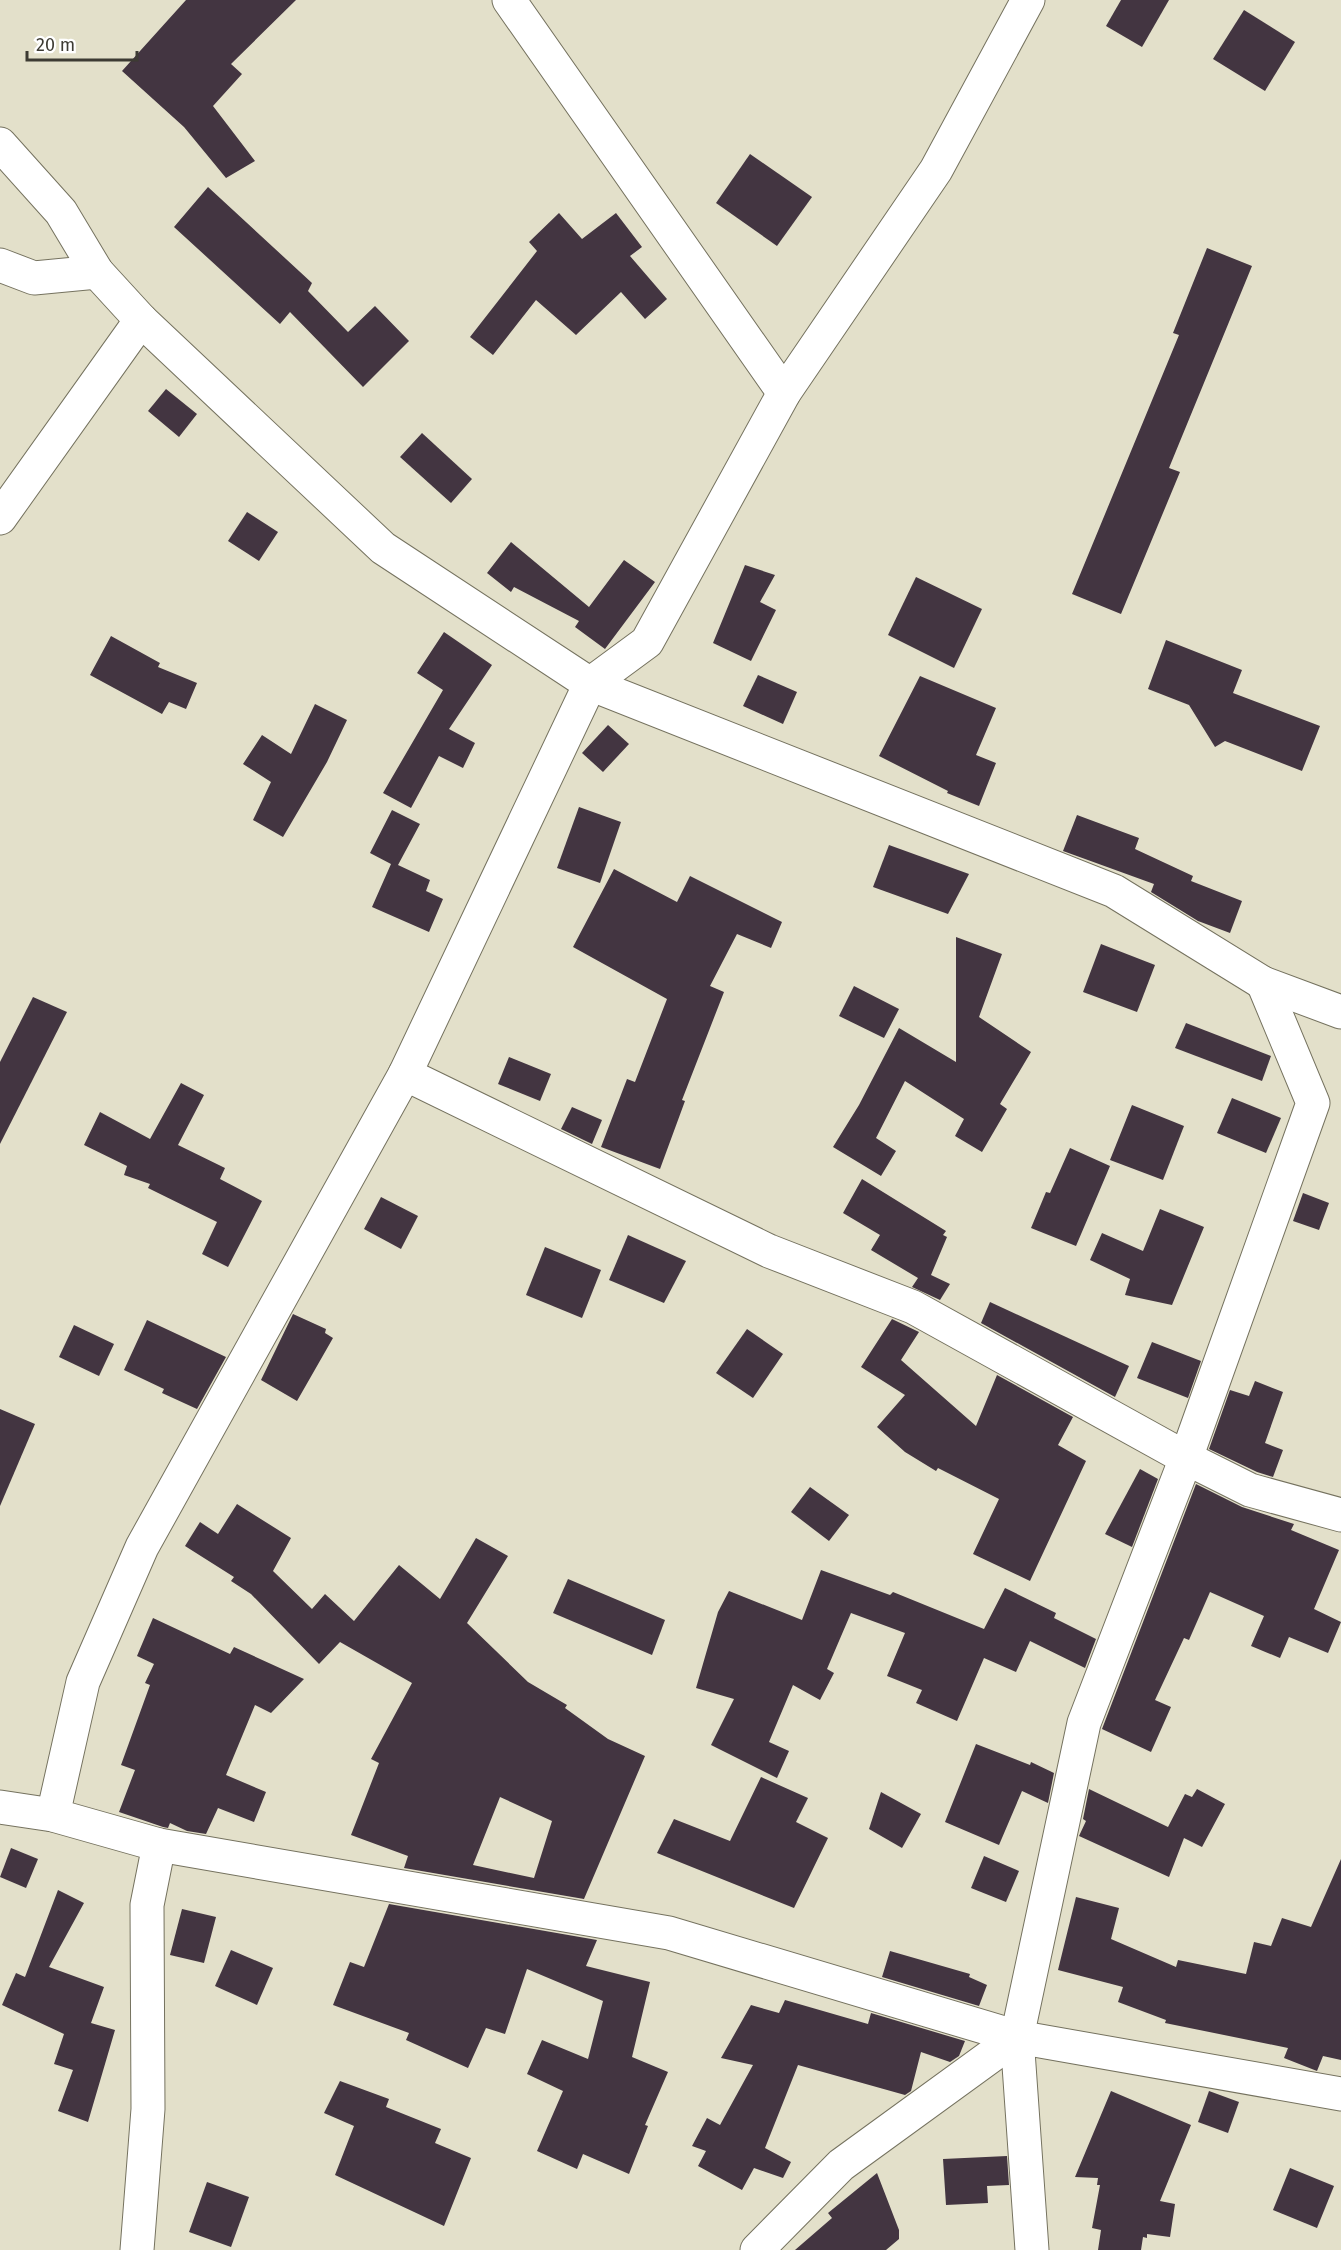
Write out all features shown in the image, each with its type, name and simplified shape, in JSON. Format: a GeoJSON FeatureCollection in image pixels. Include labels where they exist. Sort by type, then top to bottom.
{"type":"FeatureCollection","features":[{"type":"Feature","properties":{"kind":"street"},"geometry":{"type":"LineString","coordinates":[[508,0],[784,393]]}},
{"type":"Feature","properties":{"kind":"street"},"geometry":{"type":"LineString","coordinates":[[53,1815],[83,1682],[142,1547],[405,1074],[590,684],[647,642],[784,393],[936,170],[1028,0]]}},
{"type":"Feature","properties":{"kind":"street"},"geometry":{"type":"LineString","coordinates":[[0,144],[61,212],[97,273],[141,320],[383,548],[590,684],[1114,891],[1263,983],[1341,1012]]}},
{"type":"Feature","properties":{"kind":"street"},"geometry":{"type":"LineString","coordinates":[[0,266],[34,278],[97,273]]}},
{"type":"Feature","properties":{"kind":"street"},"geometry":{"type":"LineString","coordinates":[[0,518],[141,320]]}},
{"type":"Feature","properties":{"kind":"street"},"geometry":{"type":"LineString","coordinates":[[1032,2250],[1017,2037],[1084,1723],[1186,1458],[1313,1103],[1263,983]]}},
{"type":"Feature","properties":{"kind":"street"},"geometry":{"type":"LineString","coordinates":[[405,1074],[769,1251],[913,1307],[1186,1458],[1250,1490],[1341,1515]]}},
{"type":"Feature","properties":{"kind":"street"},"geometry":{"type":"LineString","coordinates":[[0,1807],[53,1815],[159,1845],[669,1932],[1017,2037],[1341,2094]]}},
{"type":"Feature","properties":{"kind":"street"},"geometry":{"type":"LineString","coordinates":[[137,2250],[148,2109],[147,1905],[159,1845]]}},
{"type":"Feature","properties":{"kind":"street"},"geometry":{"type":"LineString","coordinates":[[757,2250],[841,2166],[1017,2037]]}},
{"type":"Feature","properties":{"kind":"building"},"geometry":{"type":"Polygon","coordinates":[[[186,0],[296,0],[231,64],[242,74],[213,106],[255,161],[226,178],[184,127],[122,71],[186,0]]]}},
{"type":"Feature","properties":{"kind":"building"},"geometry":{"type":"Polygon","coordinates":[[[1121,0],[1169,0],[1142,47],[1106,26],[1121,0]]]}},
{"type":"Feature","properties":{"kind":"building"},"geometry":{"type":"Polygon","coordinates":[[[1244,10],[1295,42],[1265,91],[1213,59],[1244,10]]]}},
{"type":"Feature","properties":{"kind":"building"},"geometry":{"type":"Polygon","coordinates":[[[750,154],[812,197],[777,246],[716,203],[750,154]]]}},
{"type":"Feature","properties":{"kind":"building"},"geometry":{"type":"Polygon","coordinates":[[[208,187],[312,283],[308,291],[348,332],[375,306],[409,341],[363,387],[290,312],[280,324],[174,227],[208,187]]]}},
{"type":"Feature","properties":{"kind":"building"},"geometry":{"type":"Polygon","coordinates":[[[559,213],[582,239],[616,213],[642,247],[630,256],[667,299],[645,319],[621,292],[576,335],[536,300],[493,355],[470,337],[537,251],[529,242],[559,213]]]}},
{"type":"Feature","properties":{"kind":"building"},"geometry":{"type":"Polygon","coordinates":[[[1207,248],[1252,266],[1169,468],[1180,472],[1121,614],[1072,594],[1179,335],[1173,333],[1207,248]]]}},
{"type":"Feature","properties":{"kind":"building"},"geometry":{"type":"Polygon","coordinates":[[[166,389],[197,414],[179,437],[148,411],[166,389]]]}},
{"type":"Feature","properties":{"kind":"building"},"geometry":{"type":"Polygon","coordinates":[[[422,433],[472,479],[451,503],[400,457],[422,433]]]}},
{"type":"Feature","properties":{"kind":"building"},"geometry":{"type":"Polygon","coordinates":[[[247,512],[278,532],[259,561],[228,541],[247,512]]]}},
{"type":"Feature","properties":{"kind":"building"},"geometry":{"type":"Polygon","coordinates":[[[511,542],[589,607],[624,560],[655,582],[605,649],[575,627],[579,621],[514,587],[511,592],[487,573],[511,542]]]}},
{"type":"Feature","properties":{"kind":"building"},"geometry":{"type":"Polygon","coordinates":[[[745,565],[775,575],[760,602],[776,610],[751,661],[713,643],[745,565]]]}},
{"type":"Feature","properties":{"kind":"building"},"geometry":{"type":"Polygon","coordinates":[[[916,577],[982,609],[954,668],[888,635],[916,577]]]}},
{"type":"Feature","properties":{"kind":"building"},"geometry":{"type":"Polygon","coordinates":[[[444,632],[492,665],[449,729],[475,743],[463,768],[439,756],[411,808],[383,793],[443,690],[417,673],[444,632]]]}},
{"type":"Feature","properties":{"kind":"building"},"geometry":{"type":"Polygon","coordinates":[[[111,636],[160,663],[158,667],[197,683],[186,709],[169,702],[162,714],[90,675],[111,636]]]}},
{"type":"Feature","properties":{"kind":"building"},"geometry":{"type":"Polygon","coordinates":[[[1166,640],[1242,670],[1233,693],[1320,726],[1302,771],[1225,741],[1215,747],[1189,705],[1148,689],[1166,640]]]}},
{"type":"Feature","properties":{"kind":"building"},"geometry":{"type":"Polygon","coordinates":[[[758,675],[797,692],[783,724],[743,706],[758,675]]]}},
{"type":"Feature","properties":{"kind":"building"},"geometry":{"type":"Polygon","coordinates":[[[920,676],[996,708],[976,755],[996,763],[979,806],[947,793],[948,791],[879,756],[920,676]]]}},
{"type":"Feature","properties":{"kind":"building"},"geometry":{"type":"Polygon","coordinates":[[[315,704],[347,720],[327,762],[283,837],[253,820],[271,782],[243,764],[262,735],[291,754],[315,704]]]}},
{"type":"Feature","properties":{"kind":"building"},"geometry":{"type":"Polygon","coordinates":[[[608,725],[629,744],[603,772],[582,753],[608,725]]]}},
{"type":"Feature","properties":{"kind":"building"},"geometry":{"type":"Polygon","coordinates":[[[579,807],[621,822],[600,883],[557,868],[579,807]]]}},
{"type":"Feature","properties":{"kind":"building"},"geometry":{"type":"Polygon","coordinates":[[[392,810],[420,824],[398,865],[430,880],[426,891],[443,899],[429,932],[372,907],[391,864],[370,853],[392,810]]]}},
{"type":"Feature","properties":{"kind":"building"},"geometry":{"type":"Polygon","coordinates":[[[1077,815],[1139,838],[1135,849],[1193,876],[1191,881],[1242,901],[1230,933],[1198,921],[1151,892],[1154,884],[1063,851],[1077,815]]]}},
{"type":"Feature","properties":{"kind":"building"},"geometry":{"type":"Polygon","coordinates":[[[889,845],[969,874],[948,914],[873,887],[889,845]]]}},
{"type":"Feature","properties":{"kind":"building"},"geometry":{"type":"Polygon","coordinates":[[[614,869],[677,902],[690,876],[782,922],[771,948],[737,934],[710,986],[724,992],[682,1100],[685,1101],[660,1169],[601,1147],[627,1079],[635,1082],[667,999],[573,947],[614,869]]]}},
{"type":"Feature","properties":{"kind":"building"},"geometry":{"type":"Polygon","coordinates":[[[956,937],[1002,954],[979,1017],[1031,1052],[1000,1104],[1007,1109],[982,1152],[955,1136],[964,1119],[905,1081],[876,1138],[896,1151],[881,1176],[833,1147],[859,1105],[899,1028],[956,1062],[956,937]]]}},
{"type":"Feature","properties":{"kind":"building"},"geometry":{"type":"Polygon","coordinates":[[[1101,944],[1155,965],[1137,1012],[1083,992],[1101,944]]]}},
{"type":"Feature","properties":{"kind":"building"},"geometry":{"type":"Polygon","coordinates":[[[854,986],[899,1009],[884,1038],[839,1016],[854,986]]]}},
{"type":"Feature","properties":{"kind":"building"},"geometry":{"type":"Polygon","coordinates":[[[33,997],[67,1012],[0,1144],[0,1062],[33,997]]]}},
{"type":"Feature","properties":{"kind":"building"},"geometry":{"type":"Polygon","coordinates":[[[1186,1023],[1271,1056],[1262,1081],[1175,1048],[1186,1023]]]}},
{"type":"Feature","properties":{"kind":"building"},"geometry":{"type":"Polygon","coordinates":[[[509,1057],[551,1074],[540,1101],[498,1084],[509,1057]]]}},
{"type":"Feature","properties":{"kind":"building"},"geometry":{"type":"Polygon","coordinates":[[[181,1083],[204,1095],[178,1145],[225,1168],[220,1179],[262,1201],[228,1267],[202,1254],[217,1222],[148,1188],[150,1184],[124,1175],[127,1166],[84,1145],[100,1112],[150,1139],[181,1083]]]}},
{"type":"Feature","properties":{"kind":"building"},"geometry":{"type":"Polygon","coordinates":[[[1232,1098],[1281,1118],[1266,1153],[1217,1133],[1232,1098]]]}},
{"type":"Feature","properties":{"kind":"building"},"geometry":{"type":"Polygon","coordinates":[[[1132,1105],[1184,1126],[1163,1180],[1110,1160],[1132,1105]]]}},
{"type":"Feature","properties":{"kind":"building"},"geometry":{"type":"Polygon","coordinates":[[[572,1107],[602,1120],[592,1144],[561,1129],[572,1107]]]}},
{"type":"Feature","properties":{"kind":"building"},"geometry":{"type":"Polygon","coordinates":[[[1070,1148],[1110,1166],[1076,1246],[1031,1228],[1046,1192],[1050,1193],[1070,1148]]]}},
{"type":"Feature","properties":{"kind":"building"},"geometry":{"type":"Polygon","coordinates":[[[862,1179],[946,1231],[943,1235],[947,1237],[931,1275],[950,1284],[940,1300],[912,1287],[918,1278],[871,1250],[880,1235],[843,1213],[862,1179]]]}},
{"type":"Feature","properties":{"kind":"building"},"geometry":{"type":"Polygon","coordinates":[[[1303,1193],[1329,1203],[1319,1230],[1293,1221],[1303,1193]]]}},
{"type":"Feature","properties":{"kind":"building"},"geometry":{"type":"Polygon","coordinates":[[[381,1197],[418,1216],[401,1249],[364,1229],[381,1197]]]}},
{"type":"Feature","properties":{"kind":"building"},"geometry":{"type":"Polygon","coordinates":[[[1160,1209],[1204,1227],[1172,1305],[1125,1295],[1130,1279],[1090,1260],[1102,1233],[1143,1251],[1160,1209]]]}},
{"type":"Feature","properties":{"kind":"building"},"geometry":{"type":"Polygon","coordinates":[[[628,1235],[686,1261],[664,1303],[609,1280],[628,1235]]]}},
{"type":"Feature","properties":{"kind":"building"},"geometry":{"type":"Polygon","coordinates":[[[545,1247],[601,1270],[582,1318],[526,1295],[545,1247]]]}},
{"type":"Feature","properties":{"kind":"building"},"geometry":{"type":"Polygon","coordinates":[[[990,1302],[1129,1366],[1115,1397],[981,1323],[990,1302]]]}},
{"type":"Feature","properties":{"kind":"building"},"geometry":{"type":"Polygon","coordinates":[[[293,1314],[326,1329],[325,1333],[333,1338],[297,1401],[261,1380],[293,1314]]]}},
{"type":"Feature","properties":{"kind":"building"},"geometry":{"type":"Polygon","coordinates":[[[892,1319],[919,1332],[901,1360],[976,1426],[997,1375],[1073,1417],[1058,1445],[1086,1461],[1030,1581],[973,1554],[999,1499],[938,1468],[936,1471],[905,1452],[877,1427],[905,1395],[861,1367],[892,1319]]]}},
{"type":"Feature","properties":{"kind":"building"},"geometry":{"type":"Polygon","coordinates":[[[147,1320],[226,1357],[197,1409],[162,1393],[164,1389],[124,1370],[147,1320]]]}},
{"type":"Feature","properties":{"kind":"building"},"geometry":{"type":"Polygon","coordinates":[[[74,1325],[114,1344],[99,1376],[59,1357],[74,1325]]]}},
{"type":"Feature","properties":{"kind":"building"},"geometry":{"type":"Polygon","coordinates":[[[747,1329],[783,1354],[753,1398],[716,1373],[747,1329]]]}},
{"type":"Feature","properties":{"kind":"building"},"geometry":{"type":"Polygon","coordinates":[[[1152,1342],[1201,1361],[1188,1398],[1137,1378],[1152,1342]]]}},
{"type":"Feature","properties":{"kind":"building"},"geometry":{"type":"Polygon","coordinates":[[[1255,1381],[1283,1392],[1265,1443],[1283,1450],[1273,1477],[1257,1472],[1209,1449],[1230,1390],[1249,1396],[1255,1381]]]}},
{"type":"Feature","properties":{"kind":"building"},"geometry":{"type":"Polygon","coordinates":[[[0,1409],[35,1424],[0,1506],[0,1409]]]}},
{"type":"Feature","properties":{"kind":"building"},"geometry":{"type":"Polygon","coordinates":[[[1140,1469],[1158,1479],[1132,1547],[1105,1534],[1140,1469]]]}},
{"type":"Feature","properties":{"kind":"building"},"geometry":{"type":"Polygon","coordinates":[[[1196,1484],[1242,1507],[1294,1524],[1291,1530],[1339,1550],[1314,1609],[1341,1622],[1328,1653],[1289,1637],[1280,1658],[1251,1646],[1264,1616],[1210,1592],[1189,1640],[1184,1638],[1155,1700],[1171,1707],[1151,1752],[1102,1729],[1196,1484]]]}},
{"type":"Feature","properties":{"kind":"building"},"geometry":{"type":"Polygon","coordinates":[[[810,1487],[849,1515],[829,1541],[791,1512],[810,1487]]]}},
{"type":"Feature","properties":{"kind":"building"},"geometry":{"type":"Polygon","coordinates":[[[237,1504],[291,1538],[273,1571],[312,1609],[325,1594],[354,1621],[399,1565],[440,1599],[476,1538],[508,1556],[467,1623],[528,1682],[567,1705],[565,1708],[608,1739],[645,1756],[584,1899],[404,1868],[408,1856],[351,1835],[379,1763],[371,1759],[412,1683],[340,1642],[319,1664],[251,1594],[231,1581],[234,1577],[185,1546],[200,1522],[218,1534],[237,1504]],[[500,1797],[473,1865],[534,1878],[552,1821],[500,1797]]]}},
{"type":"Feature","properties":{"kind":"building"},"geometry":{"type":"Polygon","coordinates":[[[821,1570],[890,1595],[893,1592],[984,1629],[1005,1588],[1056,1613],[1054,1618],[1096,1639],[1085,1668],[1030,1641],[1016,1672],[984,1658],[957,1721],[916,1703],[922,1690],[887,1676],[905,1633],[851,1613],[827,1669],[834,1673],[820,1700],[793,1685],[769,1742],[789,1751],[777,1778],[711,1745],[734,1699],[696,1688],[718,1612],[729,1591],[802,1620],[821,1570]]]}},
{"type":"Feature","properties":{"kind":"building"},"geometry":{"type":"Polygon","coordinates":[[[568,1579],[665,1620],[652,1655],[553,1613],[568,1579]]]}},
{"type":"Feature","properties":{"kind":"building"},"geometry":{"type":"Polygon","coordinates":[[[153,1618],[230,1654],[234,1647],[304,1679],[271,1713],[255,1705],[226,1775],[266,1792],[254,1822],[218,1808],[206,1834],[187,1831],[170,1823],[168,1828],[163,1827],[119,1812],[135,1770],[121,1765],[150,1685],[145,1683],[154,1664],[137,1656],[153,1618]]]}},
{"type":"Feature","properties":{"kind":"building"},"geometry":{"type":"Polygon","coordinates":[[[976,1744],[1030,1765],[1031,1762],[1054,1773],[1048,1803],[1022,1791],[999,1845],[945,1822],[976,1744]]]}},
{"type":"Feature","properties":{"kind":"building"},"geometry":{"type":"Polygon","coordinates":[[[761,1777],[808,1798],[796,1822],[828,1838],[794,1908],[657,1853],[674,1819],[730,1841],[761,1777]]]}},
{"type":"Feature","properties":{"kind":"building"},"geometry":{"type":"Polygon","coordinates":[[[1089,1789],[1168,1827],[1185,1794],[1192,1797],[1197,1789],[1225,1804],[1202,1847],[1184,1838],[1169,1877],[1079,1836],[1086,1821],[1083,1819],[1089,1789]]]}},
{"type":"Feature","properties":{"kind":"building"},"geometry":{"type":"Polygon","coordinates":[[[881,1792],[921,1814],[902,1848],[869,1829],[881,1792]]]}},
{"type":"Feature","properties":{"kind":"building"},"geometry":{"type":"Polygon","coordinates":[[[11,1848],[38,1859],[26,1888],[0,1877],[11,1848]]]}},
{"type":"Feature","properties":{"kind":"building"},"geometry":{"type":"Polygon","coordinates":[[[984,1856],[1019,1871],[1006,1902],[971,1888],[984,1856]]]}},
{"type":"Feature","properties":{"kind":"building"},"geometry":{"type":"Polygon","coordinates":[[[1341,1859],[1341,2060],[1323,2056],[1317,2071],[1284,2058],[1288,2048],[1165,2023],[1166,2020],[1118,2002],[1123,1987],[1058,1970],[1076,1897],[1119,1908],[1111,1939],[1176,1967],[1178,1960],[1246,1974],[1254,1942],[1271,1946],[1282,1918],[1311,1927],[1341,1859]]]}},
{"type":"Feature","properties":{"kind":"building"},"geometry":{"type":"Polygon","coordinates":[[[58,1890],[84,1903],[49,1967],[104,1987],[91,2023],[115,2030],[88,2122],[58,2111],[73,2070],[54,2064],[64,2034],[2,2005],[16,1973],[25,1977],[58,1890]]]}},
{"type":"Feature","properties":{"kind":"building"},"geometry":{"type":"Polygon","coordinates":[[[389,1904],[597,1940],[586,1966],[650,1982],[632,2057],[668,2072],[645,2125],[648,2126],[629,2174],[583,2154],[577,2169],[537,2151],[563,2091],[527,2074],[542,2040],[588,2059],[603,2001],[527,1969],[505,2034],[486,2028],[468,2068],[406,2040],[409,2033],[333,2005],[350,1962],[364,1967],[389,1904]]]}},
{"type":"Feature","properties":{"kind":"building"},"geometry":{"type":"Polygon","coordinates":[[[182,1909],[216,1917],[204,1963],[170,1955],[182,1909]]]}},
{"type":"Feature","properties":{"kind":"building"},"geometry":{"type":"Polygon","coordinates":[[[231,1950],[273,1968],[257,2005],[215,1986],[231,1950]]]}},
{"type":"Feature","properties":{"kind":"building"},"geometry":{"type":"Polygon","coordinates":[[[890,1951],[970,1974],[969,1977],[987,1985],[979,2006],[882,1977],[890,1951]]]}},
{"type":"Feature","properties":{"kind":"building"},"geometry":{"type":"Polygon","coordinates":[[[785,2000],[868,2024],[871,2013],[965,2041],[959,2056],[950,2062],[921,2052],[911,2091],[905,2095],[798,2065],[765,2148],[791,2162],[783,2178],[754,2168],[742,2190],[698,2166],[706,2151],[692,2146],[707,2118],[720,2125],[753,2065],[721,2058],[751,2005],[779,2013],[785,2000]]]}},
{"type":"Feature","properties":{"kind":"building"},"geometry":{"type":"Polygon","coordinates":[[[340,2081],[389,2099],[386,2107],[441,2129],[435,2143],[471,2158],[444,2226],[335,2175],[354,2126],[324,2113],[340,2081]]]}},
{"type":"Feature","properties":{"kind":"building"},"geometry":{"type":"Polygon","coordinates":[[[1111,2091],[1191,2125],[1160,2201],[1175,2204],[1170,2237],[1147,2234],[1147,2238],[1143,2237],[1141,2250],[1098,2250],[1101,2230],[1092,2228],[1100,2185],[1097,2185],[1098,2178],[1075,2177],[1111,2091]]]}},
{"type":"Feature","properties":{"kind":"building"},"geometry":{"type":"Polygon","coordinates":[[[1209,2091],[1239,2102],[1228,2133],[1198,2122],[1209,2091]]]}},
{"type":"Feature","properties":{"kind":"building"},"geometry":{"type":"Polygon","coordinates":[[[1007,2156],[1009,2185],[987,2186],[988,2203],[946,2205],[943,2159],[1007,2156]]]}},
{"type":"Feature","properties":{"kind":"building"},"geometry":{"type":"Polygon","coordinates":[[[1290,2168],[1334,2186],[1317,2228],[1273,2210],[1290,2168]]]}},
{"type":"Feature","properties":{"kind":"building"},"geometry":{"type":"Polygon","coordinates":[[[877,2173],[899,2230],[899,2239],[886,2250],[795,2250],[832,2218],[828,2213],[877,2173]]]}},
{"type":"Feature","properties":{"kind":"building"},"geometry":{"type":"Polygon","coordinates":[[[207,2182],[249,2197],[231,2247],[189,2232],[207,2182]]]}}]}
